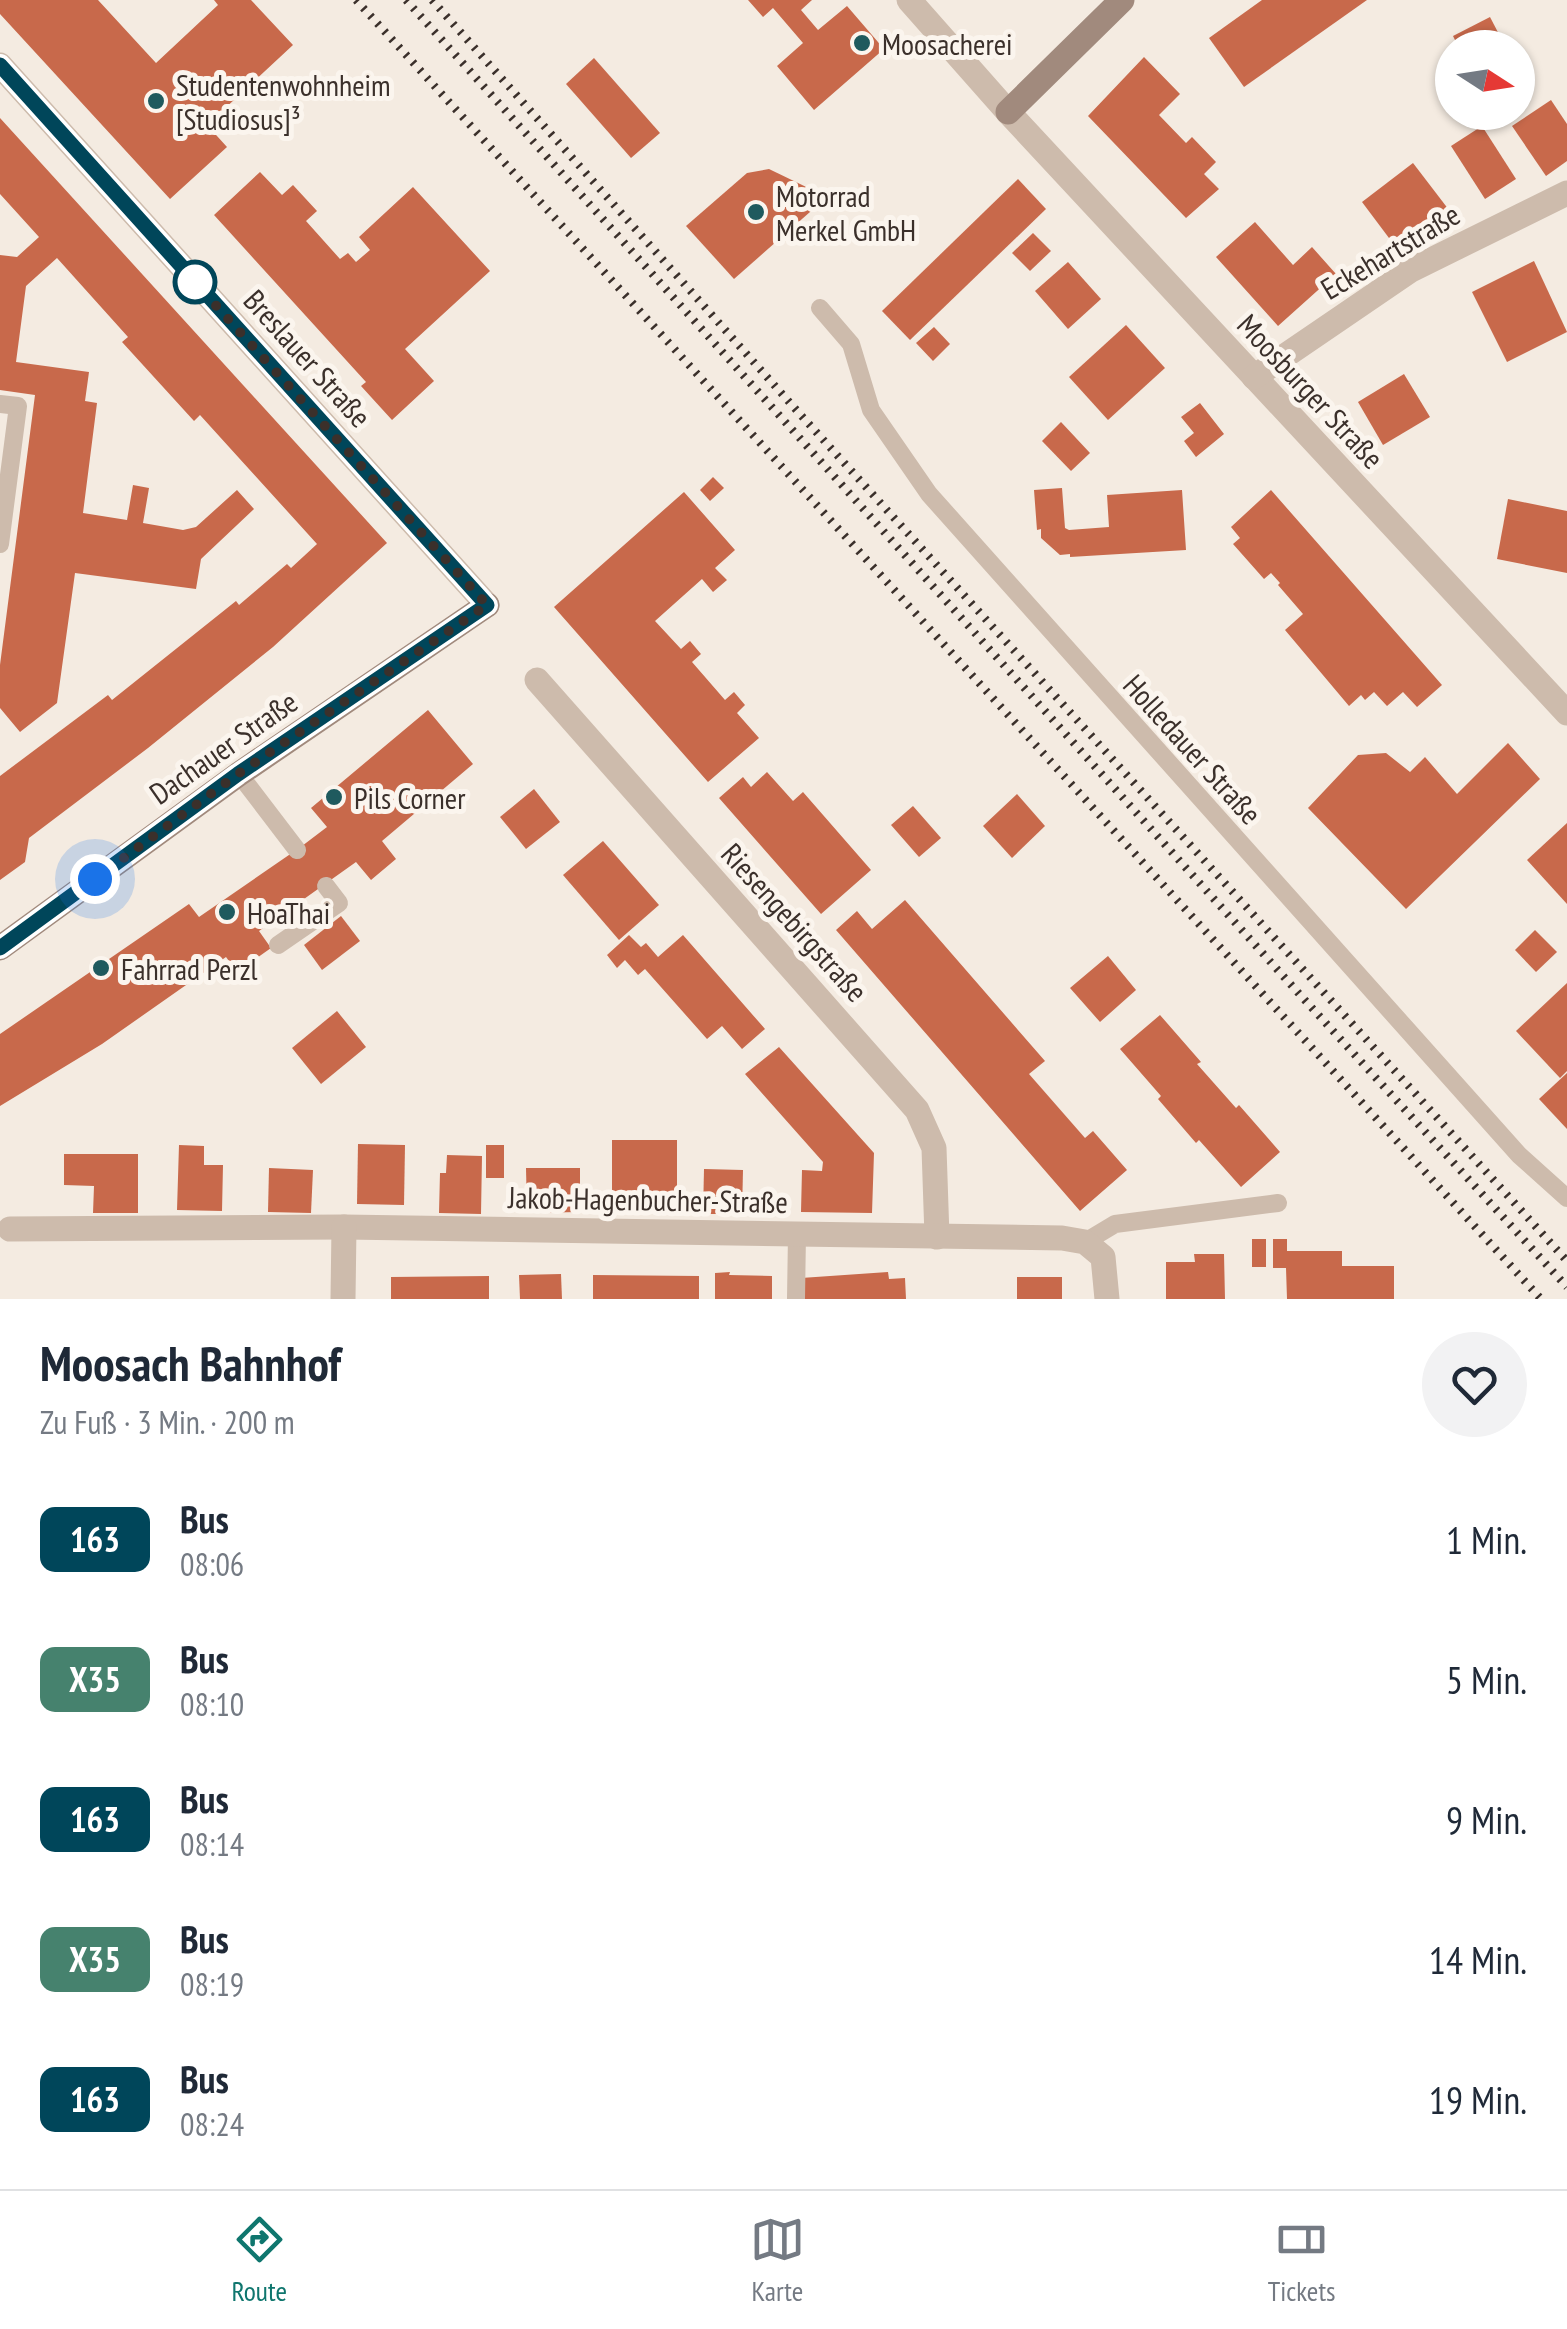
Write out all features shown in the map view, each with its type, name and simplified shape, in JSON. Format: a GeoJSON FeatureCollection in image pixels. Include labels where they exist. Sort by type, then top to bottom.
{"type":"FeatureCollection","features":[{"type":"Feature","properties":{"kind":"main road"},"geometry":{"type":"LineString","coordinates":[[1008,112],[1122,0]]}},
{"type":"Feature","properties":{"kind":"main road","name":"Dachauer Straße"},"geometry":{"type":"LineString","coordinates":[[0,948],[238,774],[487,605]]}},
{"type":"Feature","properties":{"kind":"street","name":"Moosburger Straße"},"geometry":{"type":"LineString","coordinates":[[909,0],[1008,112],[1567,713]]}},
{"type":"Feature","properties":{"kind":"street","name":"Breslauer Straße"},"geometry":{"type":"LineString","coordinates":[[0,65],[487,605]]}},
{"type":"Feature","properties":{"kind":"street","name":"Eckehartstraße"},"geometry":{"type":"LineString","coordinates":[[1254,377],[1412,270],[1567,193]]}},
{"type":"Feature","properties":{"kind":"street","name":"Riesengebirgstraße"},"geometry":{"type":"LineString","coordinates":[[536,680],[918,1110],[934,1148],[936,1236]]}},
{"type":"Feature","properties":{"kind":"street","name":"Jakob-Hagenbucher-Straße"},"geometry":{"type":"LineString","coordinates":[[10,1229],[344,1227],[1062,1238],[1085,1242]]}},
{"type":"Feature","properties":{"kind":"street"},"geometry":{"type":"LineString","coordinates":[[344,1227],[344,1299]]}},
{"type":"Feature","properties":{"kind":"street"},"geometry":{"type":"LineString","coordinates":[[1085,1242],[1102,1258],[1107,1299]]}},
{"type":"Feature","properties":{"kind":"lane","name":"Holledauer Straße"},"geometry":{"type":"LineString","coordinates":[[820,308],[851,344],[871,410],[929,494],[1519,1154],[1567,1198]]}},
{"type":"Feature","properties":{"kind":"lane"},"geometry":{"type":"LineString","coordinates":[[0,404],[18,406],[0,544]]}},
{"type":"Feature","properties":{"kind":"lane"},"geometry":{"type":"LineString","coordinates":[[238,774],[298,850]]}},
{"type":"Feature","properties":{"kind":"lane"},"geometry":{"type":"LineString","coordinates":[[278,945],[338,903],[326,886]]}},
{"type":"Feature","properties":{"kind":"lane","name":"Jakob-Hagenbucher-Straße"},"geometry":{"type":"LineString","coordinates":[[1085,1242],[1115,1224],[1278,1203]]}},
{"type":"Feature","properties":{"kind":"lane"},"geometry":{"type":"LineString","coordinates":[[796,1234],[796,1299]]}},
{"type":"Feature","properties":{"kind":"building","name":"Studentenwohnheim [Studiosus]³"},"geometry":{"type":"Polygon","coordinates":[[[0,0],[98,0],[156,63],[218,5],[214,0],[251,0],[293,45],[207,125],[227,147],[170,199],[0,14],[0,0]]]}},
{"type":"Feature","properties":{"kind":"building"},"geometry":{"type":"Polygon","coordinates":[[[748,0],[812,0],[801,10],[818,30],[847,6],[884,49],[814,110],[777,66],[803,43],[773,8],[763,17],[748,0]]]}},
{"type":"Feature","properties":{"kind":"building"},"geometry":{"type":"Polygon","coordinates":[[[1262,0],[1367,0],[1244,87],[1209,38],[1262,0]]]}},
{"type":"Feature","properties":{"kind":"building"},"geometry":{"type":"Polygon","coordinates":[[[1490,17],[1497,30],[1465,30],[1490,17]]]}},
{"type":"Feature","properties":{"kind":"building"},"geometry":{"type":"Polygon","coordinates":[[[1144,57],[1180,94],[1159,115],[1186,143],[1192,137],[1216,162],[1204,174],[1219,189],[1186,218],[1088,116],[1144,57]]]}},
{"type":"Feature","properties":{"kind":"building"},"geometry":{"type":"Polygon","coordinates":[[[594,58],[660,133],[631,158],[566,84],[594,58]]]}},
{"type":"Feature","properties":{"kind":"building"},"geometry":{"type":"Polygon","coordinates":[[[1551,100],[1567,124],[1567,161],[1546,176],[1515,130],[1535,130],[1535,111],[1551,100]]]}},
{"type":"Feature","properties":{"kind":"building"},"geometry":{"type":"Polygon","coordinates":[[[0,118],[387,543],[273,647],[29,838],[25,862],[0,880],[0,776],[108,695],[112,700],[236,601],[239,605],[317,544],[200,415],[194,421],[122,342],[128,337],[57,258],[26,286],[16,362],[89,372],[85,401],[97,403],[83,513],[127,520],[133,485],[149,488],[143,523],[183,530],[196,527],[237,490],[254,509],[201,559],[196,589],[75,573],[57,703],[20,732],[0,708],[0,665],[35,395],[0,390],[0,255],[17,257],[39,237],[0,194],[0,118]]]}},
{"type":"Feature","properties":{"kind":"building"},"geometry":{"type":"Polygon","coordinates":[[[1476,130],[1485,130],[1516,179],[1485,199],[1451,146],[1476,130]]]}},
{"type":"Feature","properties":{"kind":"building"},"geometry":{"type":"Polygon","coordinates":[[[1413,163],[1449,210],[1398,250],[1362,202],[1413,163]]]}},
{"type":"Feature","properties":{"kind":"building","name":"Motorrad Merkel GmbH"},"geometry":{"type":"Polygon","coordinates":[[[769,169],[827,197],[734,279],[686,226],[747,173],[769,169]]]}},
{"type":"Feature","properties":{"kind":"building"},"geometry":{"type":"Polygon","coordinates":[[[260,172],[282,195],[293,185],[317,211],[306,221],[340,259],[348,253],[356,262],[370,250],[359,237],[413,187],[490,271],[405,349],[434,381],[392,420],[361,386],[366,382],[214,215],[260,172]]]}},
{"type":"Feature","properties":{"kind":"building"},"geometry":{"type":"Polygon","coordinates":[[[1018,179],[1046,209],[910,340],[882,311],[1018,179]]]}},
{"type":"Feature","properties":{"kind":"building"},"geometry":{"type":"Polygon","coordinates":[[[1255,222],[1293,265],[1312,247],[1336,274],[1278,326],[1216,257],[1255,222]]]}},
{"type":"Feature","properties":{"kind":"building"},"geometry":{"type":"Polygon","coordinates":[[[1033,233],[1051,251],[1030,271],[1012,253],[1033,233]]]}},
{"type":"Feature","properties":{"kind":"building"},"geometry":{"type":"Polygon","coordinates":[[[1534,261],[1567,332],[1507,362],[1472,292],[1534,261]]]}},
{"type":"Feature","properties":{"kind":"building"},"geometry":{"type":"Polygon","coordinates":[[[1068,262],[1101,299],[1068,329],[1035,291],[1068,262]]]}},
{"type":"Feature","properties":{"kind":"building"},"geometry":{"type":"Polygon","coordinates":[[[1126,325],[1165,368],[1108,420],[1069,377],[1126,325]]]}},
{"type":"Feature","properties":{"kind":"building"},"geometry":{"type":"Polygon","coordinates":[[[934,327],[950,344],[933,361],[916,343],[934,327]]]}},
{"type":"Feature","properties":{"kind":"building"},"geometry":{"type":"Polygon","coordinates":[[[1404,374],[1430,417],[1383,445],[1358,402],[1404,374]]]}},
{"type":"Feature","properties":{"kind":"building"},"geometry":{"type":"Polygon","coordinates":[[[1200,403],[1224,434],[1196,457],[1184,441],[1194,433],[1181,417],[1200,403]]]}},
{"type":"Feature","properties":{"kind":"building"},"geometry":{"type":"Polygon","coordinates":[[[1061,422],[1090,453],[1071,471],[1042,441],[1061,422]]]}},
{"type":"Feature","properties":{"kind":"building"},"geometry":{"type":"Polygon","coordinates":[[[713,477],[724,488],[710,501],[700,490],[713,477]]]}},
{"type":"Feature","properties":{"kind":"building"},"geometry":{"type":"Polygon","coordinates":[[[1062,488],[1065,528],[1069,530],[1109,527],[1107,495],[1182,490],[1186,550],[1060,555],[1041,538],[1041,529],[1037,530],[1034,490],[1062,488]]]}},
{"type":"Feature","properties":{"kind":"building"},"geometry":{"type":"Polygon","coordinates":[[[1271,490],[1442,685],[1417,707],[1403,692],[1387,706],[1374,692],[1365,700],[1361,695],[1349,706],[1285,630],[1303,614],[1271,573],[1264,579],[1233,544],[1240,538],[1231,527],[1271,490]]]}},
{"type":"Feature","properties":{"kind":"building"},"geometry":{"type":"Polygon","coordinates":[[[684,492],[735,550],[715,568],[727,580],[713,592],[702,579],[655,621],[681,649],[690,641],[701,654],[692,662],[725,700],[734,692],[745,705],[737,713],[759,738],[708,782],[554,607],[684,492]]]}},
{"type":"Feature","properties":{"kind":"building"},"geometry":{"type":"Polygon","coordinates":[[[1508,499],[1567,511],[1567,573],[1497,559],[1508,499]]]}},
{"type":"Feature","properties":{"kind":"building"},"geometry":{"type":"Polygon","coordinates":[[[428,710],[473,764],[382,841],[396,859],[371,880],[356,862],[259,931],[271,948],[237,972],[226,957],[102,1044],[0,1106],[0,1034],[189,904],[199,917],[302,846],[327,827],[311,808],[428,710]]]}},
{"type":"Feature","properties":{"kind":"building"},"geometry":{"type":"Polygon","coordinates":[[[1508,743],[1540,779],[1406,909],[1308,808],[1358,755],[1386,753],[1410,772],[1425,757],[1457,794],[1508,743]]]}},
{"type":"Feature","properties":{"kind":"building"},"geometry":{"type":"Polygon","coordinates":[[[767,772],[793,801],[803,792],[871,870],[821,914],[719,798],[743,777],[751,787],[767,772]]]}},
{"type":"Feature","properties":{"kind":"building"},"geometry":{"type":"Polygon","coordinates":[[[534,789],[560,822],[526,849],[500,817],[534,789]]]}},
{"type":"Feature","properties":{"kind":"building"},"geometry":{"type":"Polygon","coordinates":[[[1017,794],[1045,826],[1012,858],[983,826],[1017,794]]]}},
{"type":"Feature","properties":{"kind":"building"},"geometry":{"type":"Polygon","coordinates":[[[913,806],[941,838],[919,857],[891,825],[913,806]]]}},
{"type":"Feature","properties":{"kind":"building"},"geometry":{"type":"Polygon","coordinates":[[[1567,823],[1567,904],[1527,860],[1567,823]]]}},
{"type":"Feature","properties":{"kind":"building"},"geometry":{"type":"Polygon","coordinates":[[[603,841],[659,905],[619,940],[563,875],[603,841]]]}},
{"type":"Feature","properties":{"kind":"building"},"geometry":{"type":"Polygon","coordinates":[[[905,900],[1045,1061],[1029,1074],[1085,1138],[1093,1131],[1127,1170],[1080,1211],[836,930],[857,911],[872,929],[905,900]]]}},
{"type":"Feature","properties":{"kind":"building"},"geometry":{"type":"Polygon","coordinates":[[[341,916],[360,941],[322,970],[304,945],[341,916]]]}},
{"type":"Feature","properties":{"kind":"building"},"geometry":{"type":"Polygon","coordinates":[[[1535,930],[1557,952],[1536,972],[1515,950],[1535,930]]]}},
{"type":"Feature","properties":{"kind":"building"},"geometry":{"type":"Polygon","coordinates":[[[629,935],[641,947],[646,943],[658,957],[683,935],[765,1029],[742,1049],[722,1026],[707,1039],[645,969],[638,975],[625,960],[617,968],[607,955],[629,935]]]}},
{"type":"Feature","properties":{"kind":"building"},"geometry":{"type":"Polygon","coordinates":[[[1108,956],[1136,990],[1100,1022],[1070,988],[1108,956]]]}},
{"type":"Feature","properties":{"kind":"building"},"geometry":{"type":"Polygon","coordinates":[[[1567,983],[1567,1071],[1560,1078],[1516,1031],[1567,983]]]}},
{"type":"Feature","properties":{"kind":"building"},"geometry":{"type":"Polygon","coordinates":[[[337,1011],[366,1047],[321,1084],[292,1048],[337,1011]]]}},
{"type":"Feature","properties":{"kind":"building"},"geometry":{"type":"Polygon","coordinates":[[[1160,1015],[1201,1062],[1197,1064],[1280,1152],[1241,1187],[1199,1140],[1196,1143],[1120,1049],[1160,1015]]]}},
{"type":"Feature","properties":{"kind":"building"},"geometry":{"type":"Polygon","coordinates":[[[779,1047],[874,1153],[872,1213],[801,1212],[802,1170],[822,1171],[823,1162],[745,1074],[779,1047]]]}},
{"type":"Feature","properties":{"kind":"building"},"geometry":{"type":"Polygon","coordinates":[[[1567,1073],[1567,1129],[1539,1099],[1567,1073]]]}},
{"type":"Feature","properties":{"kind":"building"},"geometry":{"type":"Polygon","coordinates":[[[612,1140],[677,1140],[677,1213],[612,1213],[612,1140]]]}},
{"type":"Feature","properties":{"kind":"building"},"geometry":{"type":"Polygon","coordinates":[[[358,1144],[405,1145],[404,1205],[357,1204],[358,1144]]]}},
{"type":"Feature","properties":{"kind":"building"},"geometry":{"type":"Polygon","coordinates":[[[179,1145],[204,1146],[204,1165],[223,1165],[222,1211],[177,1210],[179,1145]]]}},
{"type":"Feature","properties":{"kind":"building"},"geometry":{"type":"Polygon","coordinates":[[[486,1145],[504,1145],[504,1178],[486,1178],[486,1145]]]}},
{"type":"Feature","properties":{"kind":"building"},"geometry":{"type":"Polygon","coordinates":[[[64,1154],[138,1154],[138,1213],[93,1213],[94,1186],[64,1185],[64,1154]]]}},
{"type":"Feature","properties":{"kind":"building"},"geometry":{"type":"Polygon","coordinates":[[[447,1155],[482,1156],[481,1214],[439,1213],[440,1173],[446,1173],[447,1155]]]}},
{"type":"Feature","properties":{"kind":"building"},"geometry":{"type":"Polygon","coordinates":[[[269,1168],[313,1170],[311,1213],[268,1212],[269,1168]]]}},
{"type":"Feature","properties":{"kind":"building"},"geometry":{"type":"Polygon","coordinates":[[[526,1168],[580,1168],[580,1212],[527,1213],[526,1168]]]}},
{"type":"Feature","properties":{"kind":"building"},"geometry":{"type":"Polygon","coordinates":[[[704,1169],[743,1170],[742,1214],[703,1214],[704,1169]]]}},
{"type":"Feature","properties":{"kind":"building"},"geometry":{"type":"Polygon","coordinates":[[[1252,1239],[1266,1239],[1266,1267],[1252,1267],[1252,1239]]]}},
{"type":"Feature","properties":{"kind":"building"},"geometry":{"type":"Polygon","coordinates":[[[1273,1239],[1287,1239],[1287,1251],[1342,1251],[1342,1266],[1394,1266],[1394,1299],[1287,1299],[1286,1268],[1273,1268],[1273,1239]]]}},
{"type":"Feature","properties":{"kind":"building"},"geometry":{"type":"Polygon","coordinates":[[[1194,1254],[1224,1254],[1225,1299],[1166,1299],[1166,1262],[1195,1262],[1194,1254]]]}},
{"type":"Feature","properties":{"kind":"building"},"geometry":{"type":"Polygon","coordinates":[[[730,1272],[729,1275],[772,1276],[772,1299],[715,1299],[715,1273],[730,1272]]]}},
{"type":"Feature","properties":{"kind":"building"},"geometry":{"type":"Polygon","coordinates":[[[888,1272],[889,1279],[905,1278],[906,1299],[801,1299],[801,1278],[888,1272]]]}},
{"type":"Feature","properties":{"kind":"building"},"geometry":{"type":"Polygon","coordinates":[[[561,1274],[562,1299],[520,1299],[519,1275],[561,1274]]]}},
{"type":"Feature","properties":{"kind":"building"},"geometry":{"type":"Polygon","coordinates":[[[593,1275],[699,1276],[699,1299],[593,1299],[593,1275]]]}},
{"type":"Feature","properties":{"kind":"building"},"geometry":{"type":"Polygon","coordinates":[[[489,1276],[489,1299],[391,1299],[391,1277],[489,1276]]]}},
{"type":"Feature","properties":{"kind":"building"},"geometry":{"type":"Polygon","coordinates":[[[1017,1277],[1062,1277],[1062,1299],[1017,1299],[1017,1277]]]}},
{"type":"Feature","properties":{"kind":"railway"},"geometry":{"type":"LineString","coordinates":[[356,0],[1541,1299]]}},
{"type":"Feature","properties":{"kind":"railway"},"geometry":{"type":"LineString","coordinates":[[406,0],[1567,1287]]}},
{"type":"Feature","properties":{"kind":"railway"},"geometry":{"type":"LineString","coordinates":[[432,0],[799,413],[1567,1261]]}},
{"type":"Feature","properties":{"kind":"bus line","name":"163"},"geometry":{"type":"LineString","coordinates":[[0,65],[132,216],[487,605],[238,774],[0,948]]}},
{"type":"Feature","properties":{"kind":"place","name":"Moosacherei"},"geometry":{"type":"Point","coordinates":[862,43]}},
{"type":"Feature","properties":{"kind":"place","name":"Studentenwohnheim [Studiosus]³"},"geometry":{"type":"Point","coordinates":[156,101]}},
{"type":"Feature","properties":{"kind":"place","name":"Motorrad Merkel GmbH"},"geometry":{"type":"Point","coordinates":[756,212]}},
{"type":"Feature","properties":{"kind":"place","name":"Pils Corner"},"geometry":{"type":"Point","coordinates":[334,797]}},
{"type":"Feature","properties":{"kind":"place","name":"HoaThai"},"geometry":{"type":"Point","coordinates":[227,912]}},
{"type":"Feature","properties":{"kind":"place","name":"Fahrrad Perzl"},"geometry":{"type":"Point","coordinates":[101,968]}},
{"type":"Feature","properties":{"kind":"route"},"geometry":{"type":"LineString","coordinates":[[95,879],[238,774],[487,605],[191,278],[195,282]]}}]}
